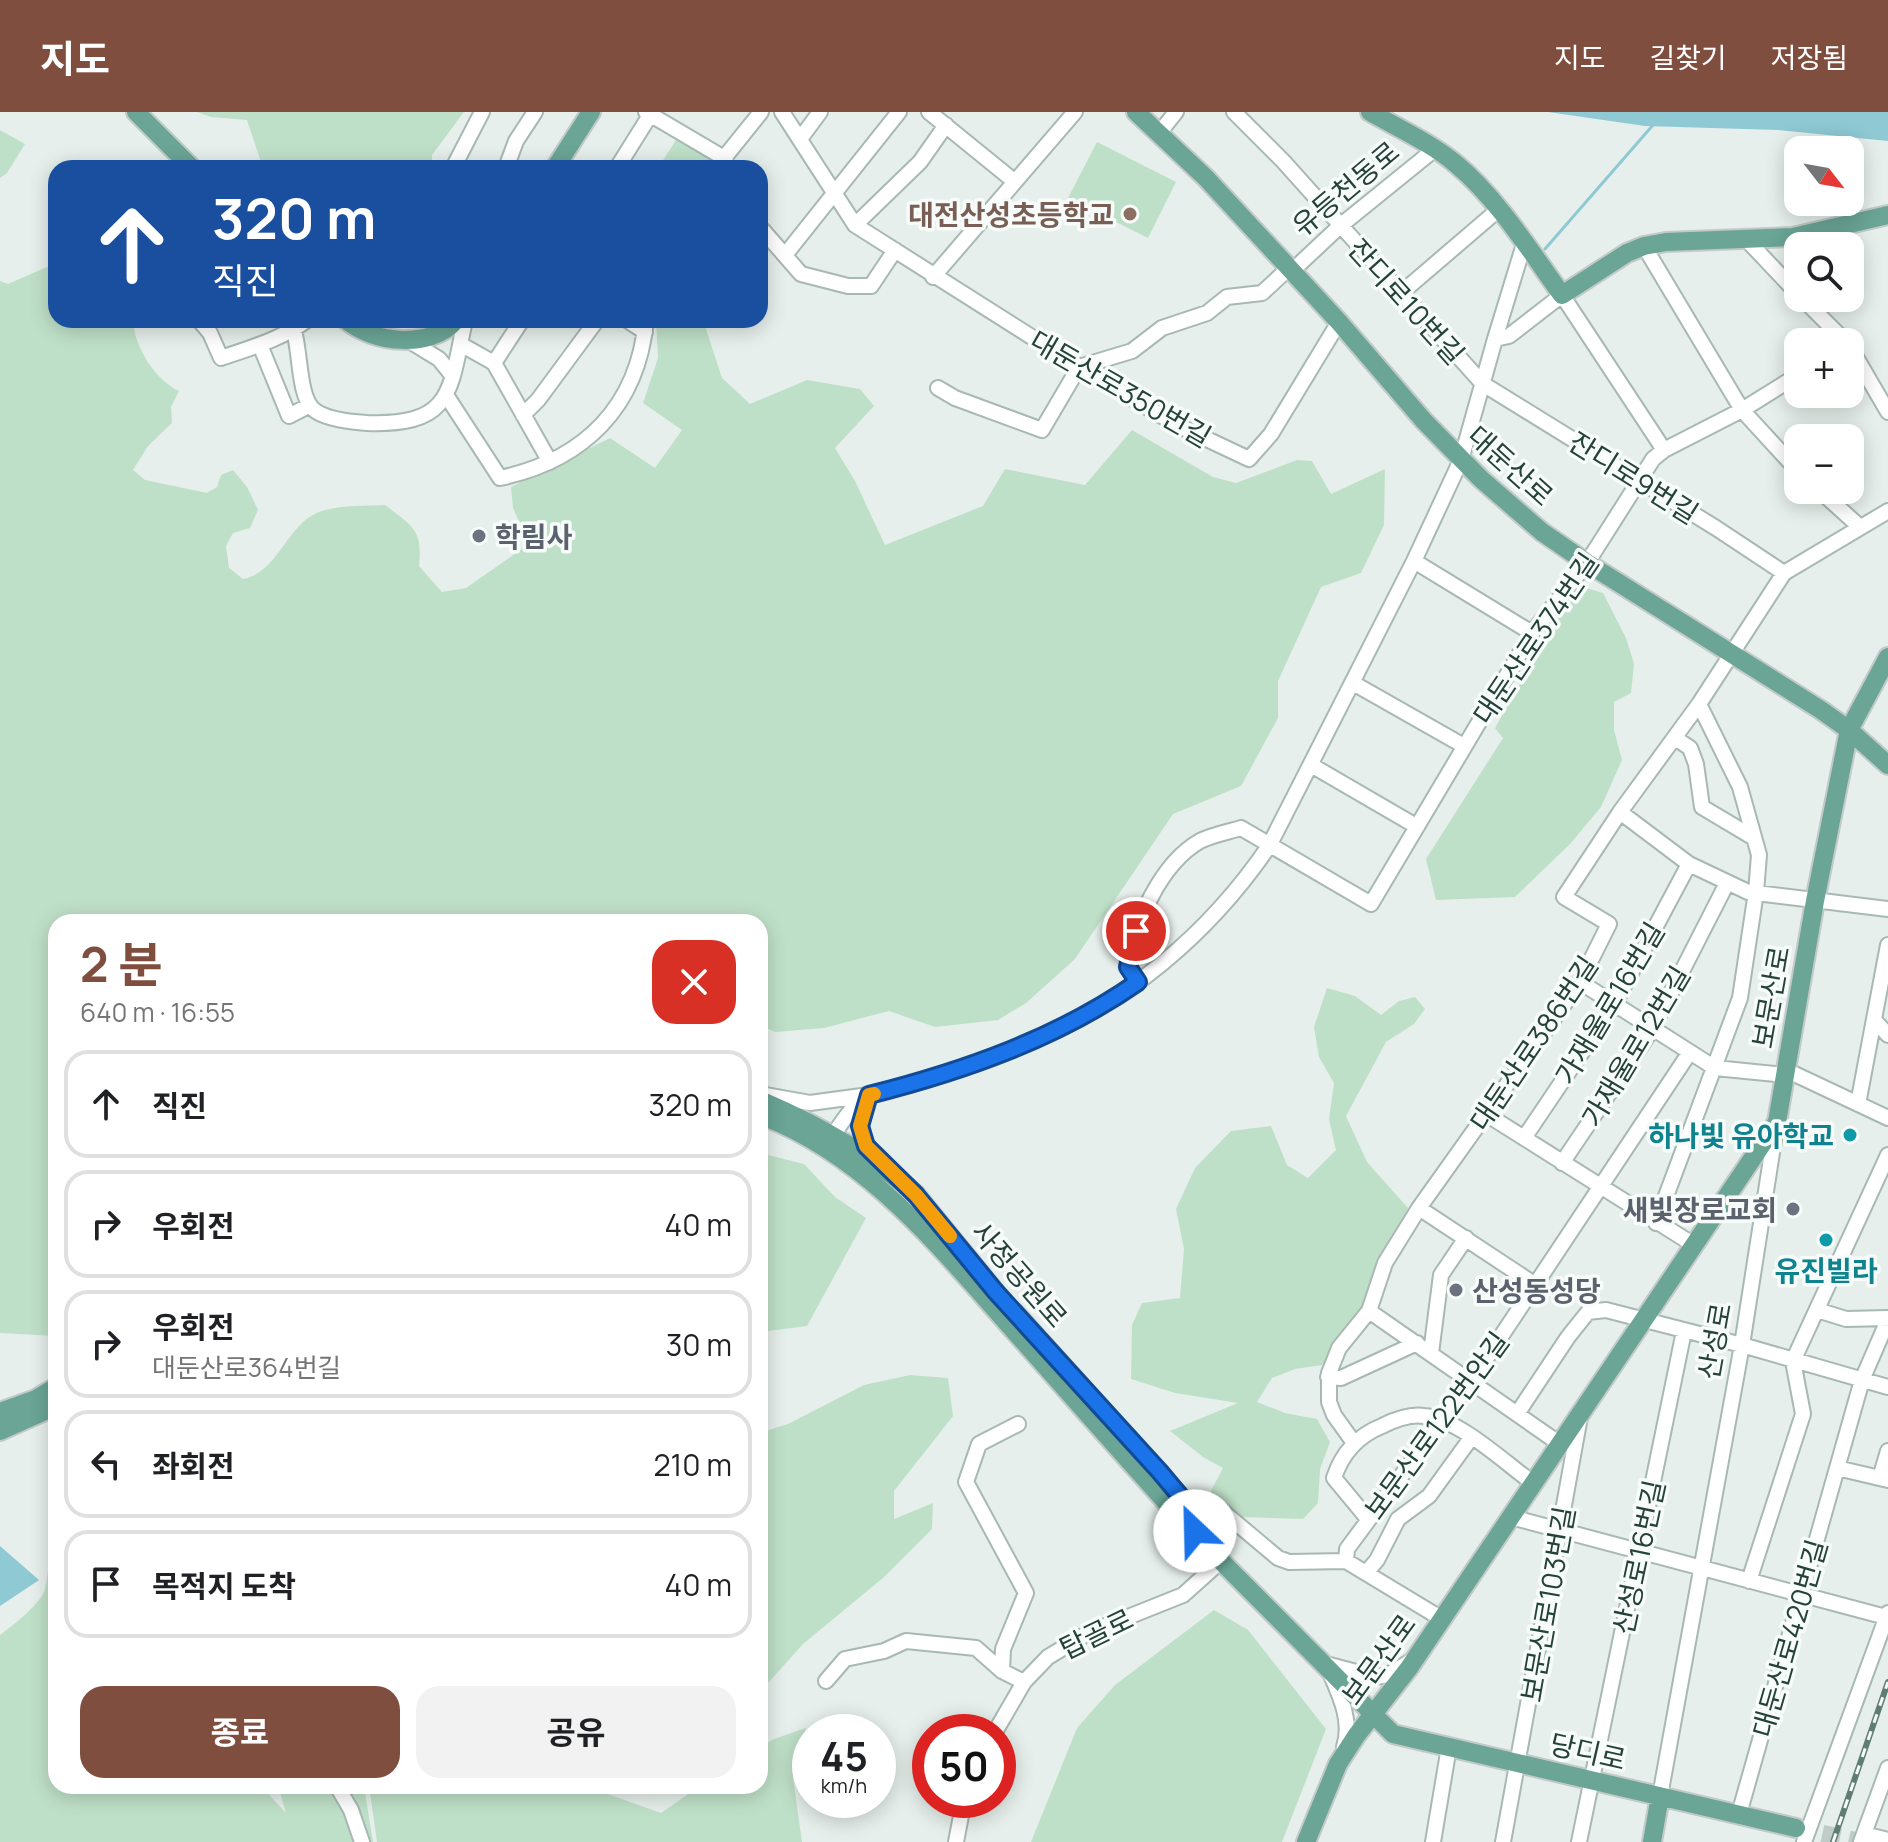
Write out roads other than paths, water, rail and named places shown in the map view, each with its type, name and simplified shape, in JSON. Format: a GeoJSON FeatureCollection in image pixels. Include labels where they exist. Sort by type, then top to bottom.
{"type":"FeatureCollection","features":[{"type":"Feature","properties":{"kind":"main road"},"geometry":{"type":"LineString","coordinates":[[136,112],[184,160]]}},
{"type":"Feature","properties":{"kind":"main road"},"geometry":{"type":"LineString","coordinates":[[560,160],[591,112]]}},
{"type":"Feature","properties":{"kind":"main road","name":"대둔산로"},"geometry":{"type":"LineString","coordinates":[[1136,112],[1206,178],[1461,460],[1542,532],[1849,730],[1888,765]]}},
{"type":"Feature","properties":{"kind":"main road","name":"유등천동로"},"geometry":{"type":"LineString","coordinates":[[1370,112],[1435,149],[1462,169],[1498,210],[1562,295]]}},
{"type":"Feature","properties":{"kind":"main road"},"geometry":{"type":"LineString","coordinates":[[1815,232],[1888,215]]}},
{"type":"Feature","properties":{"kind":"main road"},"geometry":{"type":"LineString","coordinates":[[1562,295],[1627,253],[1644,246],[1666,242],[1784,237]]}},
{"type":"Feature","properties":{"kind":"main road"},"geometry":{"type":"LineString","coordinates":[[358,328],[379,337],[408,340],[420,339],[444,328]]}},
{"type":"Feature","properties":{"kind":"main road","name":"보문산로"},"geometry":{"type":"LineString","coordinates":[[1306,1842],[1338,1764],[1415,1659],[1777,1122],[1815,901],[1849,730],[1888,657]]}},
{"type":"Feature","properties":{"kind":"main road","name":"사정공원로"},"geometry":{"type":"LineString","coordinates":[[768,1102],[829,1141],[916,1224],[1182,1520],[1373,1715]]}},
{"type":"Feature","properties":{"kind":"main road","name":"사정공원로"},"geometry":{"type":"LineString","coordinates":[[768,1118],[877,1163],[916,1195],[995,1291],[1171,1484],[1191,1509],[1195,1531]]}},
{"type":"Feature","properties":{"kind":"main road"},"geometry":{"type":"LineString","coordinates":[[0,1412],[48,1392]]}},
{"type":"Feature","properties":{"kind":"main road"},"geometry":{"type":"LineString","coordinates":[[0,1431],[48,1410]]}},
{"type":"Feature","properties":{"kind":"main road","name":"당디로"},"geometry":{"type":"LineString","coordinates":[[1373,1715],[1393,1734],[1804,1833]]}},
{"type":"Feature","properties":{"kind":"main road","name":"산성로"},"geometry":{"type":"LineString","coordinates":[[1652,1842],[1660,1796]]}},
{"type":"Feature","properties":{"kind":"street"},"geometry":{"type":"LineString","coordinates":[[457,160],[482,112]]}},
{"type":"Feature","properties":{"kind":"street"},"geometry":{"type":"LineString","coordinates":[[509,160],[516,141],[535,112]]}},
{"type":"Feature","properties":{"kind":"street"},"geometry":{"type":"LineString","coordinates":[[728,160],[761,112]]}},
{"type":"Feature","properties":{"kind":"street","name":"대둔산로350번길"},"geometry":{"type":"LineString","coordinates":[[782,112],[855,225],[1079,367],[1177,425],[1249,459],[1271,434],[1339,322]]}},
{"type":"Feature","properties":{"kind":"street"},"geometry":{"type":"LineString","coordinates":[[800,139],[820,112]]}},
{"type":"Feature","properties":{"kind":"street"},"geometry":{"type":"LineString","coordinates":[[785,255],[899,112]]}},
{"type":"Feature","properties":{"kind":"street"},"geometry":{"type":"LineString","coordinates":[[929,112],[1014,181]]}},
{"type":"Feature","properties":{"kind":"street"},"geometry":{"type":"LineString","coordinates":[[933,277],[1075,112]]}},
{"type":"Feature","properties":{"kind":"street"},"geometry":{"type":"LineString","coordinates":[[1160,132],[1176,112]]}},
{"type":"Feature","properties":{"kind":"street","name":"잔디로10번길"},"geometry":{"type":"LineString","coordinates":[[1234,112],[1483,384]]}},
{"type":"Feature","properties":{"kind":"street"},"geometry":{"type":"LineString","coordinates":[[622,160],[649,113],[721,160]]}},
{"type":"Feature","properties":{"kind":"street"},"geometry":{"type":"LineString","coordinates":[[855,225],[920,162],[946,125]]}},
{"type":"Feature","properties":{"kind":"street","name":"유등천동로"},"geometry":{"type":"LineString","coordinates":[[1079,367],[1132,351],[1162,328],[1207,313],[1227,297],[1262,293],[1435,149]]}},
{"type":"Feature","properties":{"kind":"street"},"geometry":{"type":"LineString","coordinates":[[1400,294],[1498,210]]}},
{"type":"Feature","properties":{"kind":"street"},"geometry":{"type":"LineString","coordinates":[[768,236],[801,274],[848,286],[871,286],[895,250]]}},
{"type":"Feature","properties":{"kind":"street"},"geometry":{"type":"LineString","coordinates":[[1745,238],[1784,280]]}},
{"type":"Feature","properties":{"kind":"street"},"geometry":{"type":"LineString","coordinates":[[1769,265],[1769,252],[1773,245],[1784,241]]}},
{"type":"Feature","properties":{"kind":"street"},"geometry":{"type":"LineString","coordinates":[[768,1098],[810,1103],[869,1095],[916,1083],[1028,1043],[1103,1006],[1171,958],[1244,883],[1269,846],[1311,765],[1461,460],[1524,244]]}},
{"type":"Feature","properties":{"kind":"street"},"geometry":{"type":"LineString","coordinates":[[1644,246],[1742,410],[1784,456]]}},
{"type":"Feature","properties":{"kind":"street"},"geometry":{"type":"LineString","coordinates":[[1495,339],[1509,336],[1562,295],[1664,450]]}},
{"type":"Feature","properties":{"kind":"street"},"geometry":{"type":"LineString","coordinates":[[1816,312],[1832,328]]}},
{"type":"Feature","properties":{"kind":"street"},"geometry":{"type":"LineString","coordinates":[[206,328],[221,358],[260,345],[289,328]]}},
{"type":"Feature","properties":{"kind":"street"},"geometry":{"type":"LineString","coordinates":[[298,328],[304,387],[310,405],[326,416],[364,423],[418,419],[433,412],[446,395],[462,345],[464,328]]}},
{"type":"Feature","properties":{"kind":"street"},"geometry":{"type":"LineString","coordinates":[[494,363],[517,328]]}},
{"type":"Feature","properties":{"kind":"street"},"geometry":{"type":"LineString","coordinates":[[523,415],[554,380],[591,328]]}},
{"type":"Feature","properties":{"kind":"street"},"geometry":{"type":"LineString","coordinates":[[446,395],[500,478],[529,472],[580,445],[606,423],[624,397],[640,361],[646,328]]}},
{"type":"Feature","properties":{"kind":"street"},"geometry":{"type":"LineString","coordinates":[[408,340],[439,359],[452,375]]}},
{"type":"Feature","properties":{"kind":"street"},"geometry":{"type":"LineString","coordinates":[[260,345],[289,416],[310,405]]}},
{"type":"Feature","properties":{"kind":"street"},"geometry":{"type":"LineString","coordinates":[[462,345],[494,363],[550,462]]}},
{"type":"Feature","properties":{"kind":"street"},"geometry":{"type":"LineString","coordinates":[[938,388],[955,398],[1042,430],[1079,367]]}},
{"type":"Feature","properties":{"kind":"street"},"geometry":{"type":"LineString","coordinates":[[1864,371],[1888,412]]}},
{"type":"Feature","properties":{"kind":"street","name":"잔디로9번길"},"geometry":{"type":"LineString","coordinates":[[1483,384],[1784,573]]}},
{"type":"Feature","properties":{"kind":"street","name":"대둔산로374번길"},"geometry":{"type":"LineString","coordinates":[[1269,846],[1371,904],[1532,633],[1587,563],[1653,459],[1784,384]]}},
{"type":"Feature","properties":{"kind":"street"},"geometry":{"type":"LineString","coordinates":[[1835,504],[1860,527]]}},
{"type":"Feature","properties":{"kind":"street"},"geometry":{"type":"LineString","coordinates":[[1784,573],[1888,511]]}},
{"type":"Feature","properties":{"kind":"street"},"geometry":{"type":"LineString","coordinates":[[1414,561],[1532,633]]}},
{"type":"Feature","properties":{"kind":"street","name":"대둔산로386번길"},"geometry":{"type":"LineString","coordinates":[[1328,1377],[1339,1348],[1369,1311],[1385,1263],[1419,1208],[1580,982],[1609,924],[1564,897],[1620,812],[1733,654],[1784,573]]}},
{"type":"Feature","properties":{"kind":"street"},"geometry":{"type":"LineString","coordinates":[[1353,683],[1464,746]]}},
{"type":"Feature","properties":{"kind":"street"},"geometry":{"type":"LineString","coordinates":[[1656,1223],[1740,998],[1756,892],[1759,855],[1740,787],[1699,704]]}},
{"type":"Feature","properties":{"kind":"street"},"geometry":{"type":"LineString","coordinates":[[1675,738],[1690,748],[1696,764],[1702,807],[1754,838]]}},
{"type":"Feature","properties":{"kind":"street"},"geometry":{"type":"LineString","coordinates":[[1311,765],[1416,826]]}},
{"type":"Feature","properties":{"kind":"street"},"geometry":{"type":"LineString","coordinates":[[1620,812],[1689,864],[1748,892],[1888,909]]}},
{"type":"Feature","properties":{"kind":"street"},"geometry":{"type":"LineString","coordinates":[[1138,982],[1128,967],[1142,915],[1160,882],[1185,852],[1202,840],[1241,828],[1269,846]]}},
{"type":"Feature","properties":{"kind":"street","name":"가재울로16번길"},"geometry":{"type":"LineString","coordinates":[[1524,1138],[1615,1003],[1689,864]]}},
{"type":"Feature","properties":{"kind":"street","name":"가재울로12번길"},"geometry":{"type":"LineString","coordinates":[[1562,1163],[1653,1028],[1727,883]]}},
{"type":"Feature","properties":{"kind":"street"},"geometry":{"type":"LineString","coordinates":[[1858,1104],[1886,971],[1888,945]]}},
{"type":"Feature","properties":{"kind":"street"},"geometry":{"type":"LineString","coordinates":[[1580,982],[1715,1068],[1786,1073],[1888,1118]]}},
{"type":"Feature","properties":{"kind":"street"},"geometry":{"type":"LineString","coordinates":[[1874,1020],[1888,1035]]}},
{"type":"Feature","properties":{"kind":"street","name":"보문산로122번안길"},"geometry":{"type":"LineString","coordinates":[[1346,1561],[1347,1549],[1470,1383],[1690,1052]]}},
{"type":"Feature","properties":{"kind":"street"},"geometry":{"type":"LineString","coordinates":[[829,1141],[854,1106],[869,1095]]}},
{"type":"Feature","properties":{"kind":"street"},"geometry":{"type":"LineString","coordinates":[[869,1095],[860,1126],[861,1137],[901,1181]]}},
{"type":"Feature","properties":{"kind":"street"},"geometry":{"type":"LineString","coordinates":[[1486,1114],[1694,1245]]}},
{"type":"Feature","properties":{"kind":"street","name":"산성로"},"geometry":{"type":"LineString","coordinates":[[1660,1796],[1742,1345],[1777,1122]]}},
{"type":"Feature","properties":{"kind":"street"},"geometry":{"type":"LineString","coordinates":[[1749,1581],[1803,1414],[1793,1361],[1888,1155]]}},
{"type":"Feature","properties":{"kind":"street"},"geometry":{"type":"LineString","coordinates":[[1419,1208],[1534,1284]]}},
{"type":"Feature","properties":{"kind":"street"},"geometry":{"type":"LineString","coordinates":[[1431,1353],[1441,1275],[1466,1238]]}},
{"type":"Feature","properties":{"kind":"street"},"geometry":{"type":"LineString","coordinates":[[1517,1414],[1588,1312],[1606,1310],[1888,1387]]}},
{"type":"Feature","properties":{"kind":"street"},"geometry":{"type":"LineString","coordinates":[[1817,1310],[1846,1319],[1888,1319]]}},
{"type":"Feature","properties":{"kind":"street"},"geometry":{"type":"LineString","coordinates":[[1369,1311],[1560,1444]]}},
{"type":"Feature","properties":{"kind":"street","name":"대둔산로420번길"},"geometry":{"type":"LineString","coordinates":[[1741,1807],[1862,1380],[1888,1319]]}},
{"type":"Feature","properties":{"kind":"street","name":"산성로16번길"},"geometry":{"type":"LineString","coordinates":[[1579,1842],[1684,1331]]}},
{"type":"Feature","properties":{"kind":"street"},"geometry":{"type":"LineString","coordinates":[[1354,1443],[1334,1415],[1329,1402],[1328,1377],[1341,1378],[1417,1343]]}},
{"type":"Feature","properties":{"kind":"street","name":"보문산로103번길"},"geometry":{"type":"LineString","coordinates":[[1503,1842],[1581,1413]]}},
{"type":"Feature","properties":{"kind":"street"},"geometry":{"type":"LineString","coordinates":[[1368,1519],[1334,1478],[1340,1460],[1354,1443],[1371,1430],[1397,1419],[1422,1415],[1444,1420],[1533,1483]]}},
{"type":"Feature","properties":{"kind":"street"},"geometry":{"type":"LineString","coordinates":[[1002,1671],[1003,1649],[1026,1593],[966,1482],[979,1444],[1018,1424]]}},
{"type":"Feature","properties":{"kind":"street"},"geometry":{"type":"LineString","coordinates":[[1366,1573],[1377,1560],[1398,1519],[1429,1496],[1471,1438]]}},
{"type":"Feature","properties":{"kind":"street"},"geometry":{"type":"LineString","coordinates":[[1837,1468],[1884,1479],[1888,1451]]}},
{"type":"Feature","properties":{"kind":"street"},"geometry":{"type":"LineString","coordinates":[[1195,1531],[1222,1511],[1278,1558],[1289,1562],[1346,1561],[1442,1619]]}},
{"type":"Feature","properties":{"kind":"street"},"geometry":{"type":"LineString","coordinates":[[1511,1517],[1887,1615],[1804,1833],[1741,1807],[1697,1796],[1681,1801]]}},
{"type":"Feature","properties":{"kind":"street","name":"탑골로"},"geometry":{"type":"LineString","coordinates":[[1005,1714],[1024,1682],[1048,1657],[1088,1633],[1183,1595],[1221,1561]]}},
{"type":"Feature","properties":{"kind":"street"},"geometry":{"type":"LineString","coordinates":[[826,1681],[845,1659],[884,1651],[906,1641],[976,1648],[1002,1671],[1024,1682]]}},
{"type":"Feature","properties":{"kind":"street"},"geometry":{"type":"LineString","coordinates":[[1326,1664],[1375,1677],[1388,1675],[1415,1659]]}},
{"type":"Feature","properties":{"kind":"street"},"geometry":{"type":"LineString","coordinates":[[1326,1664],[1342,1700],[1348,1732],[1338,1764]]}},
{"type":"Feature","properties":{"kind":"street"},"geometry":{"type":"LineString","coordinates":[[1433,1842],[1449,1747]]}},
{"type":"Feature","properties":{"kind":"street"},"geometry":{"type":"LineString","coordinates":[[1888,1768],[1862,1839],[1888,1840]]}},
{"type":"Feature","properties":{"kind":"street"},"geometry":{"type":"LineString","coordinates":[[342,1794],[362,1842]]}},
{"type":"Feature","properties":{"kind":"street"},"geometry":{"type":"LineString","coordinates":[[956,1842],[961,1818]]}},
{"type":"Feature","properties":{"kind":"water"},"geometry":{"type":"Polygon","coordinates":[[[1548,112],[1888,112],[1888,141],[1864,139],[1864,136],[1778,130],[1645,126],[1548,112]]]}},
{"type":"Feature","properties":{"kind":"water"},"geometry":{"type":"Polygon","coordinates":[[[0,1546],[39,1580],[0,1606],[0,1546]]]}},
{"type":"Feature","properties":{"kind":"waterway"},"geometry":{"type":"LineString","coordinates":[[1545,249],[1653,125]]}},
{"type":"Feature","properties":{"kind":"tunnel"},"geometry":{"type":"LineString","coordinates":[[1796,1828],[1860,1842]]}},
{"type":"Feature","properties":{"kind":"railway"},"geometry":{"type":"LineString","coordinates":[[1833,1842],[1888,1682]]}},
{"type":"Feature","properties":{"kind":"place","name":"대전산성초등학교"},"geometry":{"type":"Point","coordinates":[1130,214]}},
{"type":"Feature","properties":{"kind":"place","name":"학림사"},"geometry":{"type":"Point","coordinates":[479,536]}},
{"type":"Feature","properties":{"kind":"place","name":"하나빛 유아학교"},"geometry":{"type":"Point","coordinates":[1850,1135]}},
{"type":"Feature","properties":{"kind":"place","name":"새빛장로교회"},"geometry":{"type":"Point","coordinates":[1793,1209]}},
{"type":"Feature","properties":{"kind":"place","name":"유진빌라"},"geometry":{"type":"Point","coordinates":[1826,1240]}},
{"type":"Feature","properties":{"kind":"place","name":"산성동성당"},"geometry":{"type":"Point","coordinates":[1456,1290]}}]}
